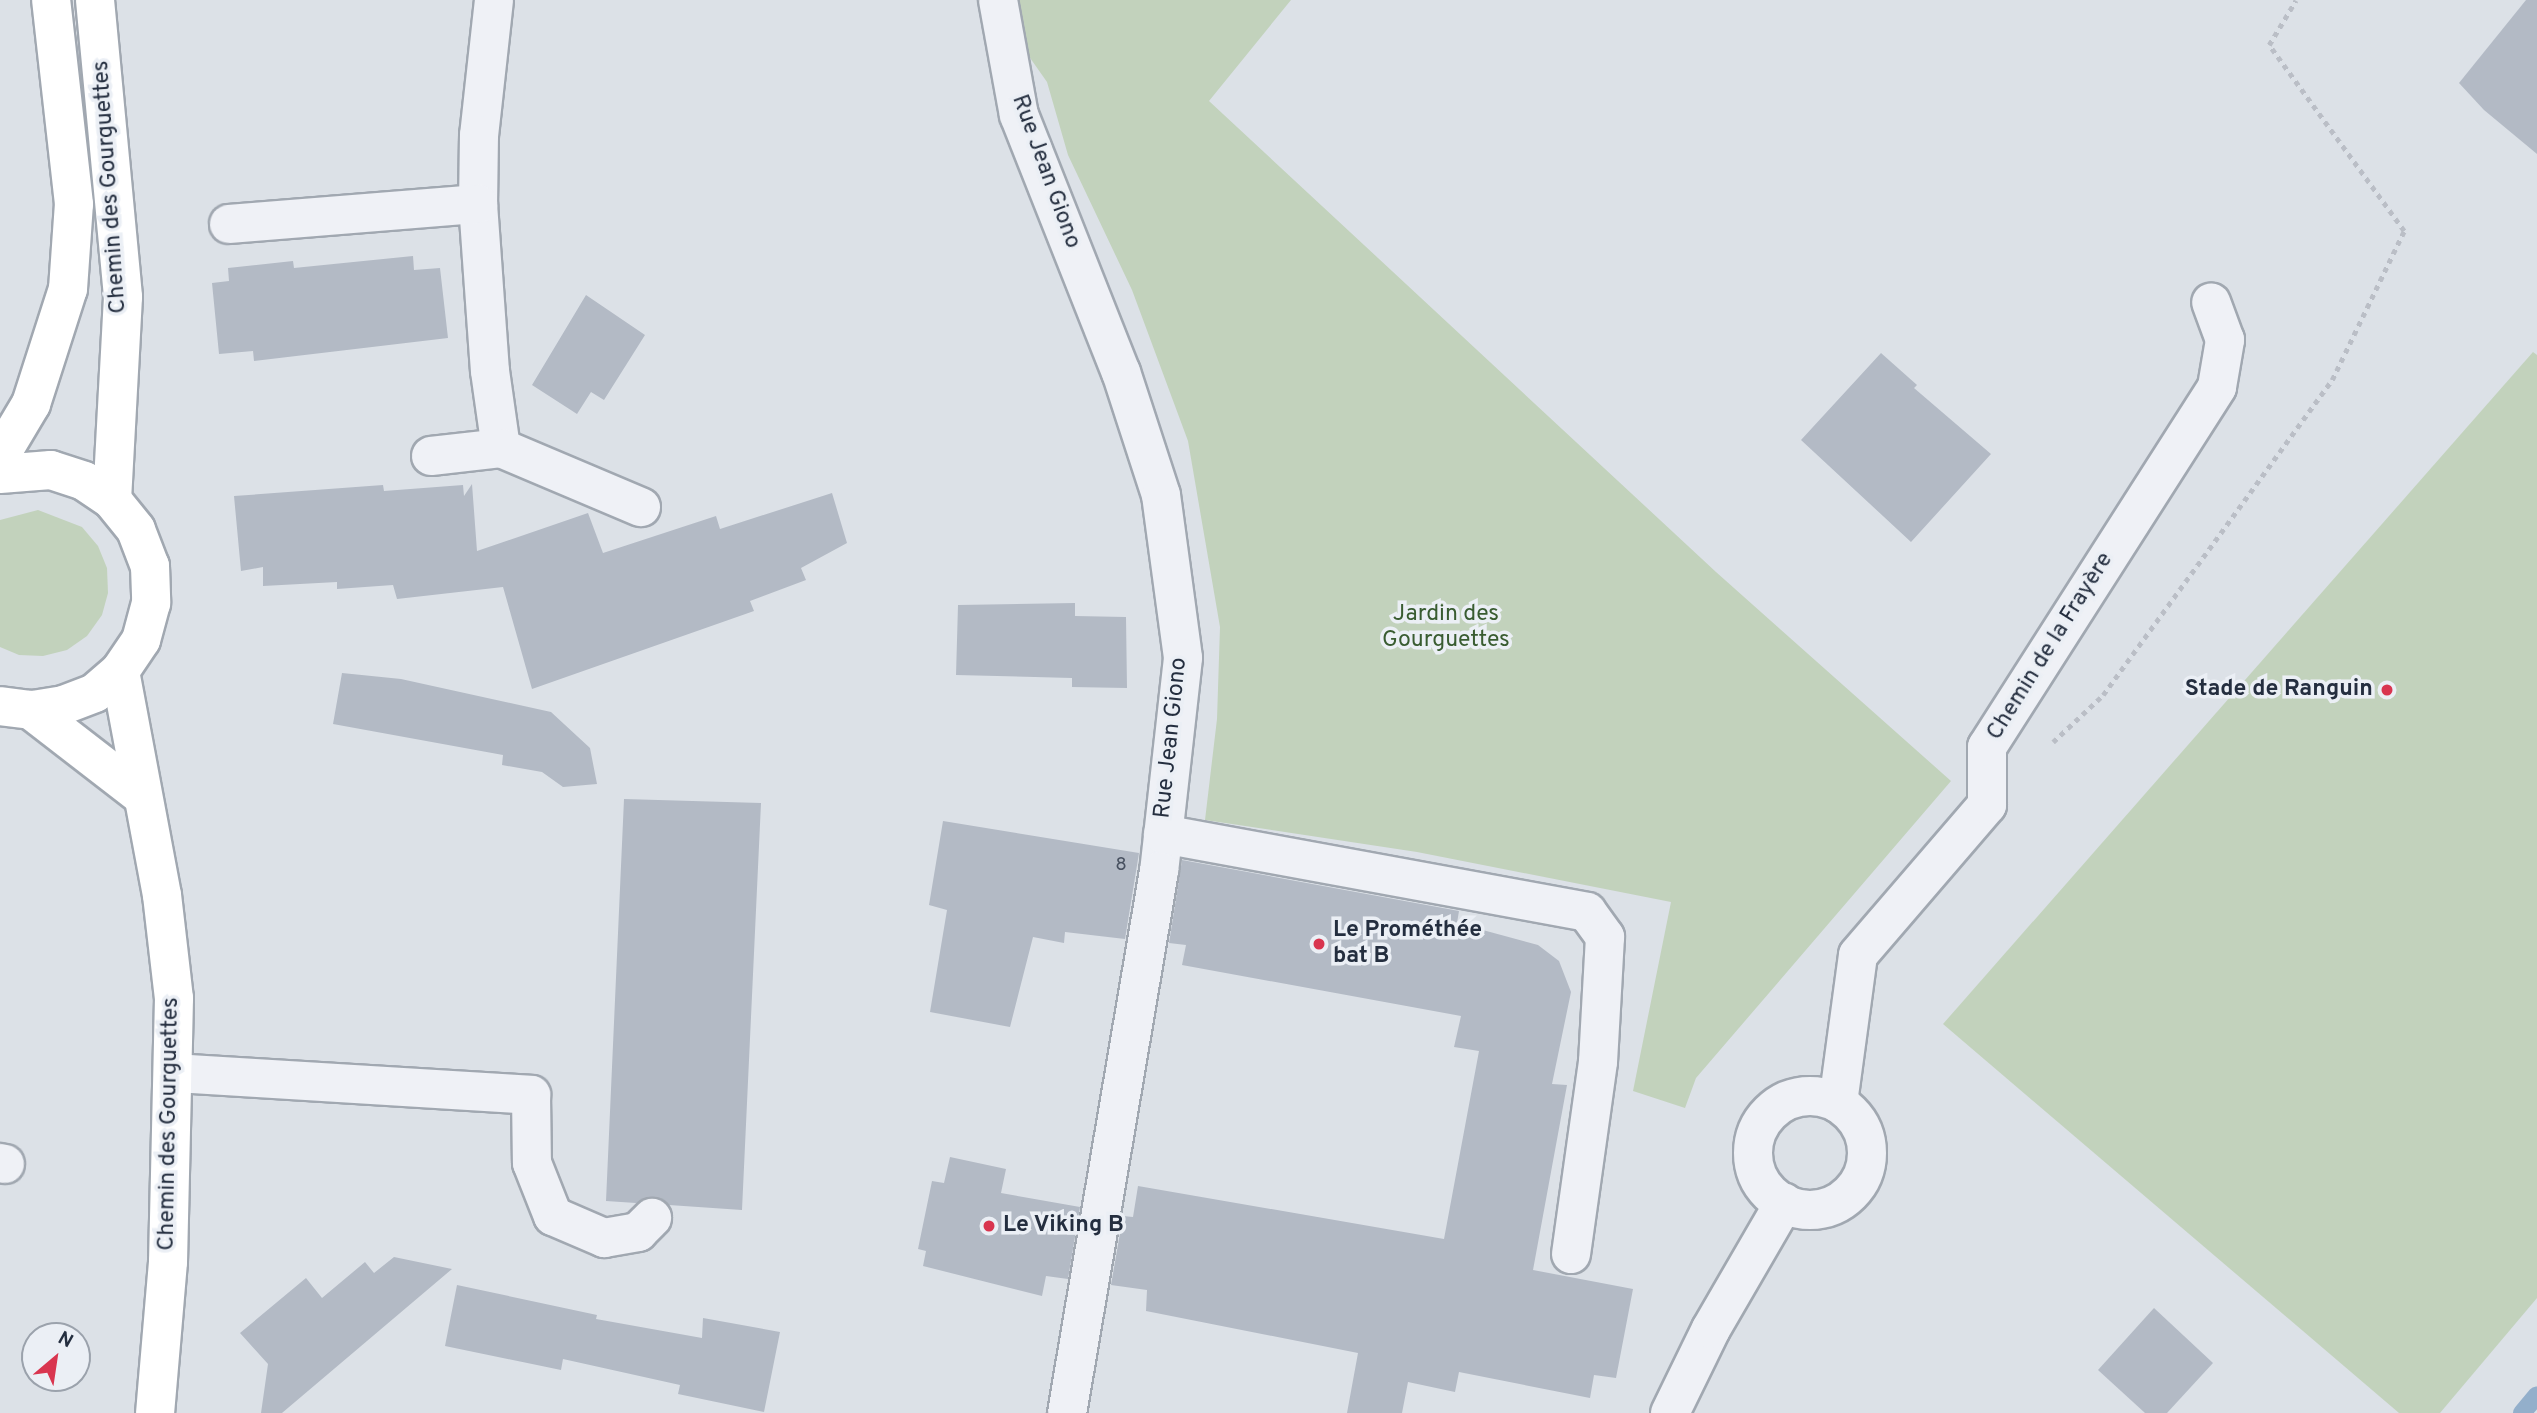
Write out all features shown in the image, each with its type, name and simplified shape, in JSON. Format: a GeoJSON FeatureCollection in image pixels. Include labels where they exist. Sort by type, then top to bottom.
{"type":"FeatureCollection","features":[{"type":"Feature","properties":{"kind":"main road","name":"Chemin des Gourguettes"},"geometry":{"type":"LineString","coordinates":[[0,456],[31,404],[68,289],[74,204],[51,0]]}},
{"type":"Feature","properties":{"kind":"main road","name":"Chemin des Gourguettes"},"geometry":{"type":"LineString","coordinates":[[95,0],[123,297],[112,500]]}},
{"type":"Feature","properties":{"kind":"main road"},"geometry":{"type":"LineString","coordinates":[[0,474],[51,470],[84,481],[112,500],[136,530],[150,566],[151,603],[141,640],[120,671],[95,692],[64,705],[15,708]]}},
{"type":"Feature","properties":{"kind":"main road","name":"Chemin des Gourguettes"},"geometry":{"type":"LineString","coordinates":[[120,671],[141,795],[162,895],[174,998],[175,1073],[155,1413]]}},
{"type":"Feature","properties":{"kind":"main road"},"geometry":{"type":"LineString","coordinates":[[15,708],[141,795]]}},
{"type":"Feature","properties":{"kind":"street"},"geometry":{"type":"LineString","coordinates":[[494,0],[479,135],[478,204],[490,371],[501,448]]}},
{"type":"Feature","properties":{"kind":"street","name":"Rue Jean Giono"},"geometry":{"type":"LineString","coordinates":[[998,0],[1019,115],[1121,372],[1161,495],[1183,657],[1163,834],[1067,1413]]}},
{"type":"Feature","properties":{"kind":"street"},"geometry":{"type":"LineString","coordinates":[[229,224],[478,204]]}},
{"type":"Feature","properties":{"kind":"street","name":"Chemin de la Frayère"},"geometry":{"type":"LineString","coordinates":[[1838,1103],[1858,955],[1987,804],[1987,747],[2217,387],[2225,340],[2211,302]]}},
{"type":"Feature","properties":{"kind":"street"},"geometry":{"type":"LineString","coordinates":[[431,456],[501,448],[641,507]]}},
{"type":"Feature","properties":{"kind":"street"},"geometry":{"type":"LineString","coordinates":[[1163,834],[1587,912],[1605,937],[1598,1062],[1571,1255]]}},
{"type":"Feature","properties":{"kind":"street"},"geometry":{"type":"LineString","coordinates":[[175,1073],[531,1095],[531,1163],[553,1216],[604,1238],[638,1232],[652,1218]]}},
{"type":"Feature","properties":{"kind":"street"},"geometry":{"type":"LineString","coordinates":[[1821,1097],[1838,1103],[1863,1131],[1867,1150],[1857,1186],[1827,1208],[1798,1209],[1784,1203],[1769,1193],[1756,1170],[1754,1143],[1760,1125],[1786,1101],[1821,1097]]}},
{"type":"Feature","properties":{"kind":"street"},"geometry":{"type":"LineString","coordinates":[[1670,1413],[1711,1329],[1784,1203]]}},
{"type":"Feature","properties":{"kind":"green space","name":"Jardin des Gourguettes"},"geometry":{"type":"Polygon","coordinates":[[[1018,0],[1291,0],[1209,101],[1716,572],[1951,781],[1696,1078],[1685,1108],[1633,1091],[1671,902],[1417,852],[1205,820],[1217,719],[1220,627],[1188,441],[1132,290],[1068,155],[1047,82],[1028,55],[1018,0]]]}},
{"type":"Feature","properties":{"kind":"green space","name":"Stade de Ranguin"},"geometry":{"type":"Polygon","coordinates":[[[2533,352],[2537,355],[2537,1298],[2440,1413],[2399,1413],[1943,1024],[2533,352]]]}},
{"type":"Feature","properties":{"kind":"green space"},"geometry":{"type":"Polygon","coordinates":[[[38,510],[82,527],[98,546],[107,568],[108,593],[102,615],[87,636],[67,650],[43,656],[19,655],[0,647],[0,520],[38,510]]]}},
{"type":"Feature","properties":{"kind":"building"},"geometry":{"type":"Polygon","coordinates":[[[2526,0],[2537,0],[2537,154],[2484,110],[2459,83],[2526,0]]]}},
{"type":"Feature","properties":{"kind":"building"},"geometry":{"type":"Polygon","coordinates":[[[413,256],[414,270],[440,268],[448,338],[254,361],[253,351],[219,354],[212,283],[229,281],[228,268],[293,261],[294,268],[413,256]]]}},
{"type":"Feature","properties":{"kind":"building"},"geometry":{"type":"Polygon","coordinates":[[[586,295],[645,335],[604,400],[591,392],[577,414],[532,385],[586,295]]]}},
{"type":"Feature","properties":{"kind":"building"},"geometry":{"type":"Polygon","coordinates":[[[1881,353],[1917,385],[1914,388],[1991,454],[1911,542],[1801,440],[1881,353]]]}},
{"type":"Feature","properties":{"kind":"building"},"geometry":{"type":"Polygon","coordinates":[[[472,484],[477,551],[588,513],[603,553],[716,516],[720,529],[832,493],[847,543],[801,568],[806,580],[750,601],[754,611],[532,689],[503,587],[397,599],[393,585],[337,589],[337,582],[263,586],[263,567],[241,571],[234,496],[383,485],[384,491],[463,485],[464,496],[472,484]]]}},
{"type":"Feature","properties":{"kind":"building"},"geometry":{"type":"Polygon","coordinates":[[[1075,603],[1075,616],[1126,617],[1127,688],[1072,687],[1072,678],[956,675],[958,605],[1075,603]]]}},
{"type":"Feature","properties":{"kind":"building"},"geometry":{"type":"Polygon","coordinates":[[[342,673],[401,679],[551,712],[590,748],[597,784],[563,787],[542,772],[502,765],[503,755],[333,724],[342,673]]]}},
{"type":"Feature","properties":{"kind":"building"},"geometry":{"type":"Polygon","coordinates":[[[624,799],[761,803],[742,1210],[669,1205],[657,1197],[636,1203],[606,1201],[624,799]]]}},
{"type":"Feature","properties":{"kind":"building"},"geometry":{"type":"Polygon","coordinates":[[[943,821],[1139,853],[1125,939],[1065,932],[1064,943],[1033,937],[1010,1027],[930,1012],[947,910],[929,905],[943,821]]]}},
{"type":"Feature","properties":{"kind":"building"},"geometry":{"type":"Polygon","coordinates":[[[1182,860],[1459,911],[1457,923],[1538,945],[1559,961],[1571,992],[1552,1084],[1567,1085],[1533,1270],[1633,1289],[1616,1378],[1594,1375],[1590,1398],[1459,1372],[1455,1392],[1408,1382],[1402,1413],[1347,1413],[1358,1353],[1146,1311],[1147,1290],[1111,1285],[1123,1216],[1133,1217],[1138,1186],[1444,1239],[1479,1051],[1454,1047],[1461,1016],[1182,965],[1186,945],[1169,943],[1182,860]]]}},
{"type":"Feature","properties":{"kind":"building","name":"Le Viking B"},"geometry":{"type":"Polygon","coordinates":[[[950,1157],[1006,1169],[1001,1193],[1080,1207],[1068,1279],[1046,1276],[1042,1296],[923,1266],[926,1251],[918,1249],[932,1181],[944,1183],[950,1157]]]}},
{"type":"Feature","properties":{"kind":"building"},"geometry":{"type":"Polygon","coordinates":[[[394,1257],[452,1269],[282,1413],[261,1413],[268,1364],[240,1333],[306,1278],[322,1298],[365,1262],[374,1273],[394,1257]]]}},
{"type":"Feature","properties":{"kind":"building"},"geometry":{"type":"Polygon","coordinates":[[[457,1285],[597,1315],[596,1319],[702,1338],[703,1318],[780,1332],[764,1412],[678,1394],[680,1385],[563,1359],[561,1370],[445,1346],[457,1285]]]}},
{"type":"Feature","properties":{"kind":"building"},"geometry":{"type":"Polygon","coordinates":[[[2154,1308],[2213,1363],[2167,1413],[2145,1413],[2098,1370],[2154,1308]]]}},
{"type":"Feature","properties":{"kind":"waterway"},"geometry":{"type":"LineString","coordinates":[[2522,1413],[2537,1395]]}},
{"type":"Feature","properties":{"kind":"place","name":"Stade de Ranguin"},"geometry":{"type":"Point","coordinates":[2387,690]}},
{"type":"Feature","properties":{"kind":"place","name":"Le Prométhée bat B"},"geometry":{"type":"Point","coordinates":[1319,944]}},
{"type":"Feature","properties":{"kind":"place","name":"Le Viking B"},"geometry":{"type":"Point","coordinates":[989,1226]}}]}
